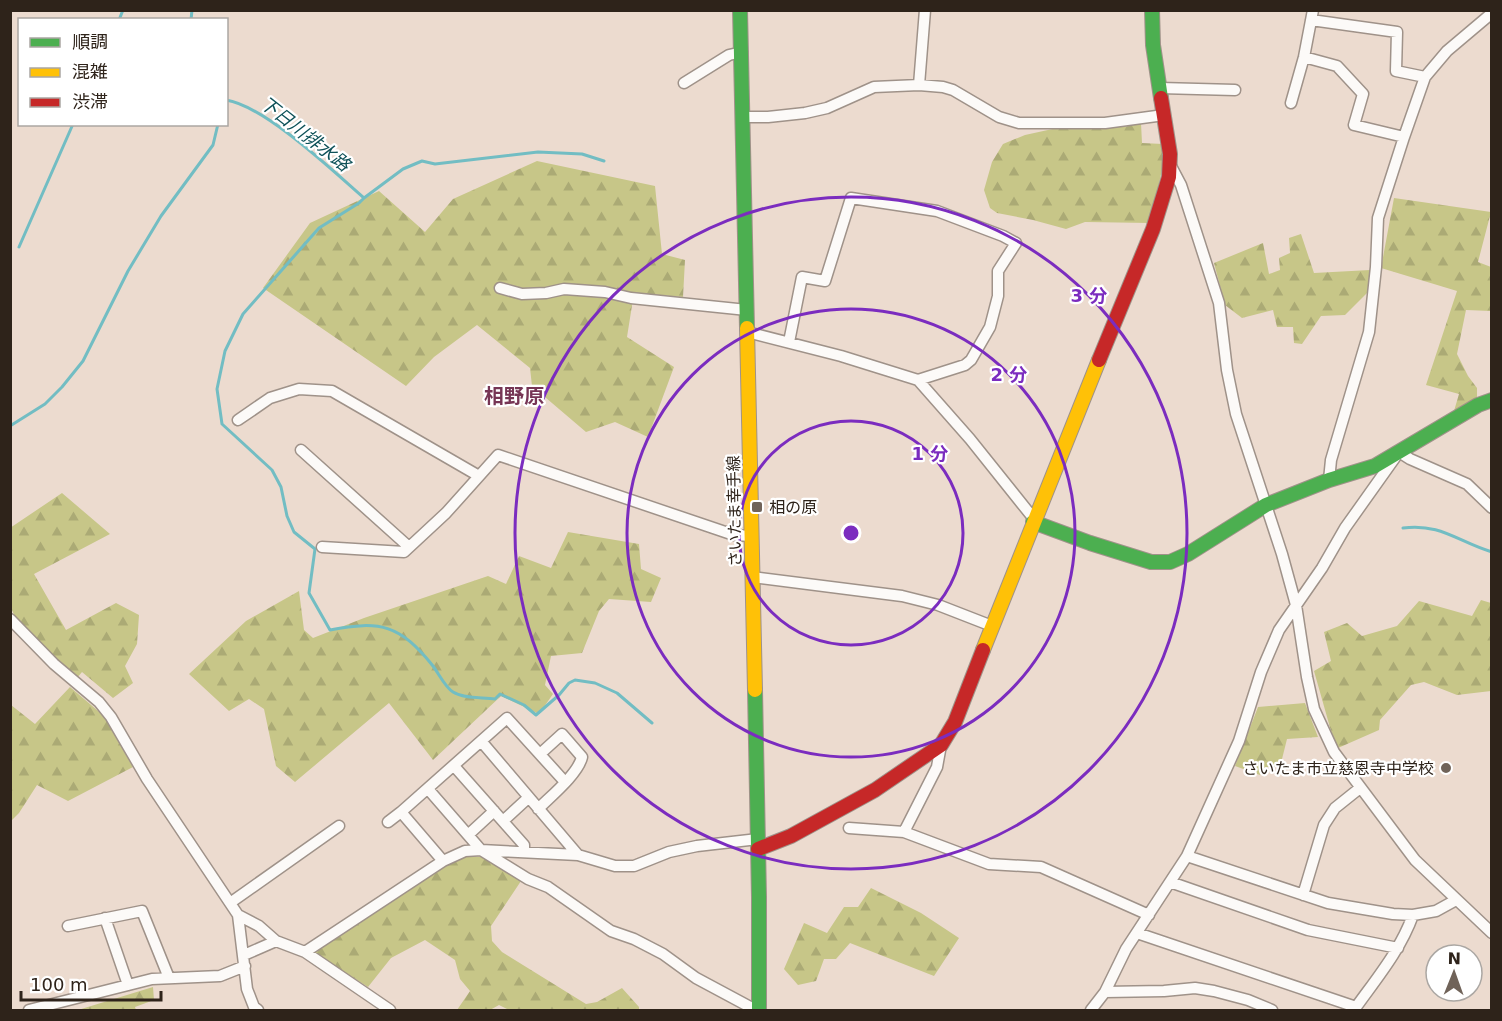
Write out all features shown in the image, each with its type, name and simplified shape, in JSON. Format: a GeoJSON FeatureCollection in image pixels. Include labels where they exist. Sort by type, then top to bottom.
{"type":"FeatureCollection","features":[{"type":"Feature","properties":{"kind":"street","name":"さいたま幸手線"},"geometry":{"type":"LineString","coordinates":[[740,10],[758,844],[759,1010]]}},
{"type":"Feature","properties":{"kind":"street"},"geometry":{"type":"LineString","coordinates":[[920,85],[926,10]]}},
{"type":"Feature","properties":{"kind":"street"},"geometry":{"type":"LineString","coordinates":[[1152,10],[1153,45],[1171,166],[1184,194],[1219,303],[1227,370],[1236,414],[1296,605],[1314,709],[1334,752],[1415,860],[1491,933]]}},
{"type":"Feature","properties":{"kind":"street"},"geometry":{"type":"LineString","coordinates":[[1329,480],[1331,460],[1369,332],[1376,267],[1378,218],[1404,137],[1425,77],[1447,51],[1491,13]]}},
{"type":"Feature","properties":{"kind":"street"},"geometry":{"type":"LineString","coordinates":[[1291,103],[1304,57],[1312,15],[1397,32],[1395,71],[1425,77]]}},
{"type":"Feature","properties":{"kind":"street"},"geometry":{"type":"LineString","coordinates":[[684,83],[729,55],[742,52]]}},
{"type":"Feature","properties":{"kind":"street"},"geometry":{"type":"LineString","coordinates":[[1304,57],[1337,66],[1363,94],[1354,125],[1404,137]]}},
{"type":"Feature","properties":{"kind":"street"},"geometry":{"type":"LineString","coordinates":[[743,117],[768,117],[827,108],[874,87],[920,85],[953,90],[999,117],[1019,123],[1105,123],[1164,115]]}},
{"type":"Feature","properties":{"kind":"street"},"geometry":{"type":"LineString","coordinates":[[1160,88],[1235,90]]}},
{"type":"Feature","properties":{"kind":"street"},"geometry":{"type":"LineString","coordinates":[[904,832],[937,767],[941,745],[955,722],[1034,520],[1153,229],[1171,166]]}},
{"type":"Feature","properties":{"kind":"street"},"geometry":{"type":"LineString","coordinates":[[789,342],[802,277],[825,281],[851,198],[937,211],[1016,243],[998,272],[998,296],[990,327],[971,360],[918,380]]}},
{"type":"Feature","properties":{"kind":"street"},"geometry":{"type":"LineString","coordinates":[[500,288],[522,294],[564,289],[605,292],[631,298],[747,310]]}},
{"type":"Feature","properties":{"kind":"street"},"geometry":{"type":"LineString","coordinates":[[747,332],[918,380],[970,439],[1034,520],[1100,546],[1151,562],[1162,563],[1178,559],[1266,505],[1329,480],[1375,466],[1460,415],[1491,400]]}},
{"type":"Feature","properties":{"kind":"street"},"geometry":{"type":"LineString","coordinates":[[238,420],[270,398],[299,389],[332,391],[479,477]]}},
{"type":"Feature","properties":{"kind":"street"},"geometry":{"type":"LineString","coordinates":[[302,450],[410,547]]}},
{"type":"Feature","properties":{"kind":"street"},"geometry":{"type":"LineString","coordinates":[[1400,452],[1410,459],[1467,483],[1491,508]]}},
{"type":"Feature","properties":{"kind":"street"},"geometry":{"type":"LineString","coordinates":[[1091,1011],[1105,992],[1126,949],[1187,856],[1239,741],[1261,672],[1275,640],[1345,528],[1400,452]]}},
{"type":"Feature","properties":{"kind":"street"},"geometry":{"type":"LineString","coordinates":[[322,547],[404,552],[446,513],[498,455],[734,535],[751,536]]}},
{"type":"Feature","properties":{"kind":"street"},"geometry":{"type":"LineString","coordinates":[[752,577],[902,596],[938,605],[993,626]]}},
{"type":"Feature","properties":{"kind":"street"},"geometry":{"type":"LineString","coordinates":[[10,619],[54,664],[99,702],[111,717],[147,779],[238,915],[247,989],[258,1011]]}},
{"type":"Feature","properties":{"kind":"street"},"geometry":{"type":"LineString","coordinates":[[388,822],[507,718],[565,782]]}},
{"type":"Feature","properties":{"kind":"street"},"geometry":{"type":"LineString","coordinates":[[538,809],[565,782],[581,763],[582,758],[562,734],[540,754]]}},
{"type":"Feature","properties":{"kind":"street"},"geometry":{"type":"LineString","coordinates":[[481,741],[578,855]]}},
{"type":"Feature","properties":{"kind":"street"},"geometry":{"type":"LineString","coordinates":[[305,952],[443,861],[465,851],[524,851],[578,855],[615,867],[634,866],[669,852],[697,846],[758,844],[791,836],[875,790],[941,745]]}},
{"type":"Feature","properties":{"kind":"street"},"geometry":{"type":"LineString","coordinates":[[454,766],[524,845],[524,851]]}},
{"type":"Feature","properties":{"kind":"street"},"geometry":{"type":"LineString","coordinates":[[1303,895],[1324,825],[1335,808],[1360,788]]}},
{"type":"Feature","properties":{"kind":"street"},"geometry":{"type":"LineString","coordinates":[[428,789],[481,850],[528,879],[548,887],[611,931],[653,949],[696,978],[759,1010]]}},
{"type":"Feature","properties":{"kind":"street"},"geometry":{"type":"LineString","coordinates":[[503,821],[528,798]]}},
{"type":"Feature","properties":{"kind":"street"},"geometry":{"type":"LineString","coordinates":[[468,835],[494,811]]}},
{"type":"Feature","properties":{"kind":"street"},"geometry":{"type":"LineString","coordinates":[[401,812],[443,861]]}},
{"type":"Feature","properties":{"kind":"street"},"geometry":{"type":"LineString","coordinates":[[230,903],[339,826]]}},
{"type":"Feature","properties":{"kind":"street"},"geometry":{"type":"LineString","coordinates":[[849,828],[904,832],[989,864],[1041,867],[1149,915]]}},
{"type":"Feature","properties":{"kind":"street"},"geometry":{"type":"LineString","coordinates":[[1187,856],[1328,903],[1393,914],[1413,915],[1436,911],[1456,900]]}},
{"type":"Feature","properties":{"kind":"street"},"geometry":{"type":"LineString","coordinates":[[1170,882],[1308,930],[1398,948]]}},
{"type":"Feature","properties":{"kind":"street"},"geometry":{"type":"LineString","coordinates":[[68,926],[142,911],[169,978]]}},
{"type":"Feature","properties":{"kind":"street"},"geometry":{"type":"LineString","coordinates":[[238,915],[259,926],[276,941],[305,952],[390,1011]]}},
{"type":"Feature","properties":{"kind":"street"},"geometry":{"type":"LineString","coordinates":[[1137,933],[1355,1009],[1380,977],[1398,948],[1413,915]]}},
{"type":"Feature","properties":{"kind":"street"},"geometry":{"type":"LineString","coordinates":[[105,918],[128,985]]}},
{"type":"Feature","properties":{"kind":"street"},"geometry":{"type":"LineString","coordinates":[[29,1011],[128,985],[169,978],[220,976],[276,941]]}},
{"type":"Feature","properties":{"kind":"street"},"geometry":{"type":"LineString","coordinates":[[1105,992],[1195,988],[1214,991],[1246,1006],[1272,1011]]}},
{"type":"Feature","properties":{"kind":"green space"},"geometry":{"type":"Polygon","coordinates":[[[1141,123],[1142,143],[1163,144],[1162,170],[1150,223],[1085,222],[1066,229],[997,213],[990,208],[984,190],[992,162],[1003,144],[1025,135],[1057,128],[1098,129],[1141,123]]]}},
{"type":"Feature","properties":{"kind":"green space"},"geometry":{"type":"Polygon","coordinates":[[[537,161],[655,186],[662,254],[685,260],[683,297],[634,293],[627,337],[674,367],[648,437],[615,422],[586,432],[532,386],[530,368],[477,325],[434,357],[406,386],[263,288],[310,223],[379,191],[425,232],[453,199],[537,161]]]}},
{"type":"Feature","properties":{"kind":"green space"},"geometry":{"type":"Polygon","coordinates":[[[1394,198],[1491,212],[1478,262],[1491,267],[1491,311],[1466,310],[1457,354],[1477,388],[1477,399],[1454,411],[1459,394],[1426,385],[1457,291],[1381,268],[1394,198]]]}},
{"type":"Feature","properties":{"kind":"green space"},"geometry":{"type":"Polygon","coordinates":[[[1301,234],[1314,273],[1370,270],[1368,292],[1345,315],[1321,316],[1302,344],[1294,343],[1293,327],[1277,327],[1273,310],[1242,318],[1225,305],[1214,263],[1263,243],[1269,274],[1280,270],[1279,258],[1290,253],[1289,238],[1301,234]]]}},
{"type":"Feature","properties":{"kind":"green space"},"geometry":{"type":"Polygon","coordinates":[[[62,493],[110,534],[34,574],[66,630],[116,603],[139,615],[137,644],[125,666],[133,683],[113,698],[82,672],[77,678],[17,621],[11,608],[10,528],[62,493]]]}},
{"type":"Feature","properties":{"kind":"green space"},"geometry":{"type":"Polygon","coordinates":[[[568,532],[639,544],[641,569],[661,578],[651,602],[609,599],[599,611],[582,653],[551,656],[545,685],[553,694],[539,714],[501,696],[433,760],[389,703],[295,782],[276,766],[264,709],[249,699],[229,711],[189,674],[246,621],[299,591],[304,630],[313,638],[364,618],[488,576],[506,584],[519,556],[551,568],[568,532]]]}},
{"type":"Feature","properties":{"kind":"green space"},"geometry":{"type":"Polygon","coordinates":[[[1481,600],[1491,603],[1491,691],[1457,695],[1424,682],[1411,685],[1380,720],[1379,730],[1338,748],[1314,671],[1331,661],[1324,632],[1347,623],[1362,636],[1397,626],[1419,601],[1472,616],[1481,600]]]}},
{"type":"Feature","properties":{"kind":"green space"},"geometry":{"type":"Polygon","coordinates":[[[70,687],[104,716],[133,767],[68,801],[37,785],[19,813],[11,821],[11,705],[35,724],[70,687]]]}},
{"type":"Feature","properties":{"kind":"green space"},"geometry":{"type":"Polygon","coordinates":[[[1305,703],[1318,737],[1287,739],[1280,767],[1267,767],[1260,775],[1235,766],[1258,707],[1305,703]]]}},
{"type":"Feature","properties":{"kind":"green space"},"geometry":{"type":"Polygon","coordinates":[[[467,856],[484,857],[521,881],[491,926],[492,941],[502,952],[586,1004],[597,1002],[622,988],[639,1007],[639,1010],[509,1010],[499,1005],[490,1010],[457,1010],[470,991],[460,979],[455,960],[425,940],[391,958],[368,987],[314,953],[446,866],[467,856]]]}},
{"type":"Feature","properties":{"kind":"green space"},"geometry":{"type":"Polygon","coordinates":[[[871,888],[921,913],[959,938],[934,976],[850,943],[836,959],[824,959],[816,981],[798,985],[784,969],[804,923],[827,933],[844,907],[858,907],[871,888]]]}},
{"type":"Feature","properties":{"kind":"green space"},"geometry":{"type":"Polygon","coordinates":[[[153,987],[154,1000],[135,1007],[136,1010],[78,1010],[153,987]]]}},
{"type":"Feature","properties":{"kind":"waterway"},"geometry":{"type":"LineString","coordinates":[[120,18],[123,10]]}},
{"type":"Feature","properties":{"kind":"waterway","name":"下日川排水路"},"geometry":{"type":"LineString","coordinates":[[191,18],[192,10]]}},
{"type":"Feature","properties":{"kind":"waterway","name":"下日川排水路"},"geometry":{"type":"LineString","coordinates":[[228,101],[260,114],[279,127],[364,198]]}},
{"type":"Feature","properties":{"kind":"waterway"},"geometry":{"type":"LineString","coordinates":[[19,247],[72,126]]}},
{"type":"Feature","properties":{"kind":"waterway"},"geometry":{"type":"LineString","coordinates":[[10,426],[45,404],[83,361],[128,271],[161,216],[213,145],[218,126]]}},
{"type":"Feature","properties":{"kind":"waterway"},"geometry":{"type":"LineString","coordinates":[[604,161],[582,154],[538,152],[435,164],[422,161],[403,169],[359,203],[319,228],[243,314],[225,351],[217,389],[222,424],[272,470],[281,487],[287,516],[294,532],[315,549],[309,593],[330,630],[376,626],[399,634],[421,652],[450,690],[463,696],[495,699],[500,694],[524,705],[536,715],[575,680],[595,683],[617,693],[652,723]]}},
{"type":"Feature","properties":{"kind":"waterway"},"geometry":{"type":"LineString","coordinates":[[1403,528],[1428,528],[1492,552]]}},
{"type":"Feature","properties":{"kind":"traffic: fast"},"geometry":{"type":"LineString","coordinates":[[740,10],[747,328]]}},
{"type":"Feature","properties":{"kind":"traffic: fast"},"geometry":{"type":"LineString","coordinates":[[1152,10],[1153,45],[1161,98]]}},
{"type":"Feature","properties":{"kind":"traffic: fast"},"geometry":{"type":"LineString","coordinates":[[1033,522],[1151,562],[1170,562],[1188,554],[1266,505],[1329,480],[1375,466],[1478,405],[1492,400]]}},
{"type":"Feature","properties":{"kind":"traffic: fast"},"geometry":{"type":"LineString","coordinates":[[755,690],[759,1010]]}},
{"type":"Feature","properties":{"kind":"traffic: slow"},"geometry":{"type":"LineString","coordinates":[[747,328],[755,690]]}},
{"type":"Feature","properties":{"kind":"traffic: slow"},"geometry":{"type":"LineString","coordinates":[[983,650],[1099,360]]}},
{"type":"Feature","properties":{"kind":"traffic: jam"},"geometry":{"type":"LineString","coordinates":[[1099,360],[1153,229],[1169,177],[1170,154],[1161,98]]}},
{"type":"Feature","properties":{"kind":"traffic: jam"},"geometry":{"type":"LineString","coordinates":[[758,849],[791,836],[875,790],[941,745],[955,722],[983,650]]}},
{"type":"Feature","properties":{"kind":"place","name":"相の原"},"geometry":{"type":"Point","coordinates":[757,507]}},
{"type":"Feature","properties":{"kind":"place","name":"さいたま市立慈恩寺中学校"},"geometry":{"type":"Point","coordinates":[1446,768]}},
{"type":"Feature","properties":{"kind":"district","name":"相野原"},"geometry":{"type":"Point","coordinates":[514,396]}}]}
